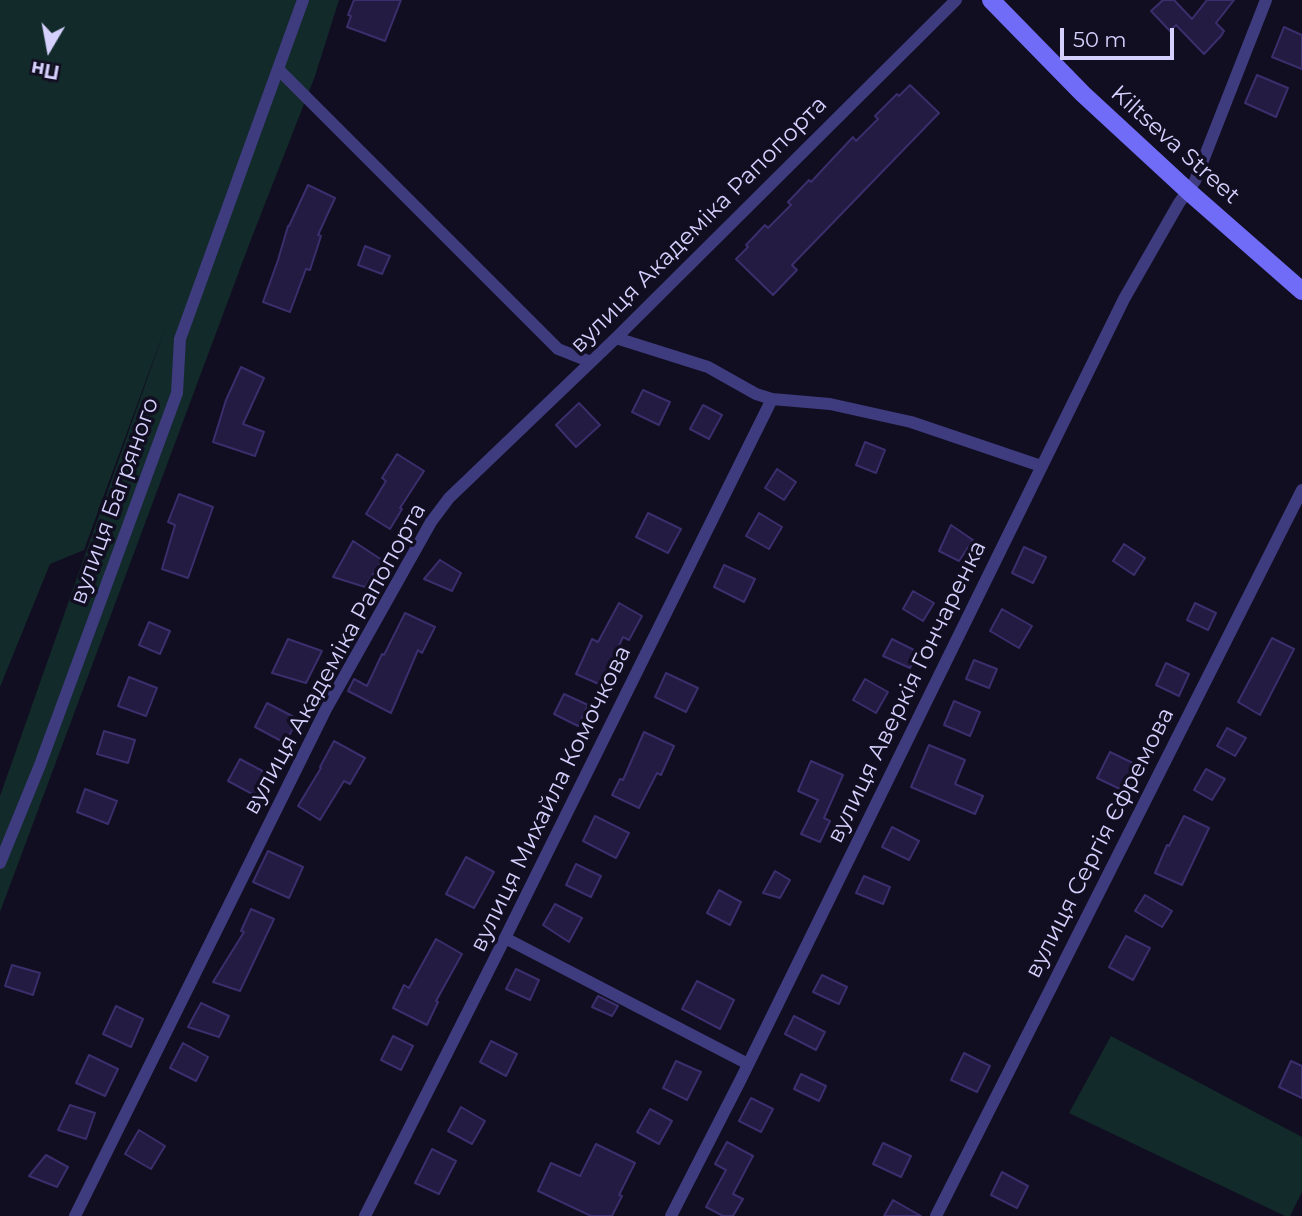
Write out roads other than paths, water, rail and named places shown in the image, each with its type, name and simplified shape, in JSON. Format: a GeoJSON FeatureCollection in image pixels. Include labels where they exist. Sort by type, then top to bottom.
{"type":"FeatureCollection","features":[{"type":"Feature","properties":{"kind":"main road","name":"Kiltseva Street"},"geometry":{"type":"LineString","coordinates":[[991,0],[1083,94],[1302,291]]}},
{"type":"Feature","properties":{"kind":"street","name":"вулиця Багряного"},"geometry":{"type":"LineString","coordinates":[[0,863],[40,765],[177,393],[180,339],[303,0]]}},
{"type":"Feature","properties":{"kind":"street","name":"вулиця Академіка Рапопорта"},"geometry":{"type":"LineString","coordinates":[[75,1216],[326,709],[431,522],[449,498],[616,338],[956,0]]}},
{"type":"Feature","properties":{"kind":"street","name":"вулиця Аверкія Гончаренка"},"geometry":{"type":"LineString","coordinates":[[671,1216],[748,1065],[1124,299],[1179,203],[1195,181],[1266,0]]}},
{"type":"Feature","properties":{"kind":"street"},"geometry":{"type":"LineString","coordinates":[[278,69],[558,349],[591,362]]}},
{"type":"Feature","properties":{"kind":"street"},"geometry":{"type":"LineString","coordinates":[[616,338],[708,367],[756,394],[772,399],[830,404],[911,422],[1041,467]]}},
{"type":"Feature","properties":{"kind":"street","name":"вулиця Михайла Комочкова"},"geometry":{"type":"LineString","coordinates":[[365,1216],[772,399]]}},
{"type":"Feature","properties":{"kind":"street","name":"вулиця Сергія Єфремова"},"geometry":{"type":"LineString","coordinates":[[936,1216],[1302,489]]}},
{"type":"Feature","properties":{"kind":"street"},"geometry":{"type":"LineString","coordinates":[[505,938],[748,1065]]}}]}
